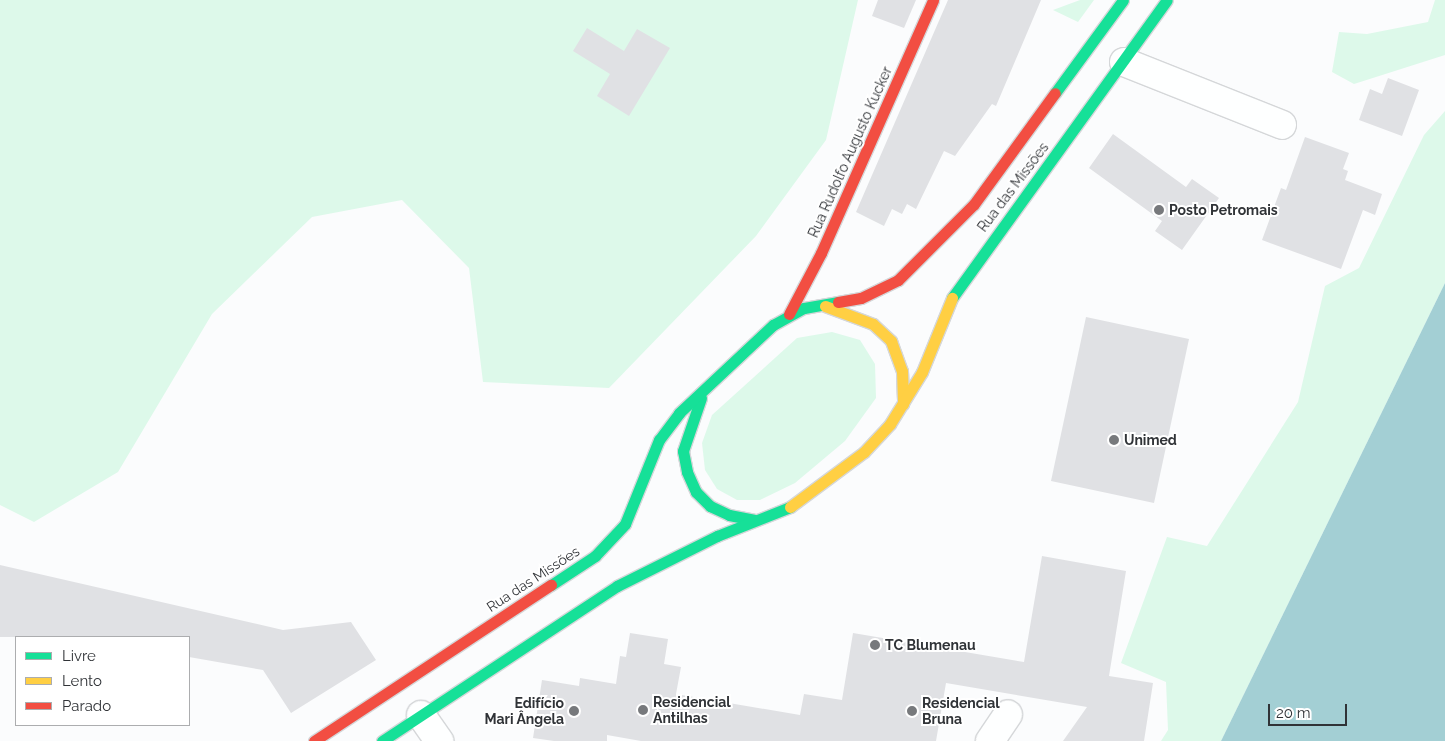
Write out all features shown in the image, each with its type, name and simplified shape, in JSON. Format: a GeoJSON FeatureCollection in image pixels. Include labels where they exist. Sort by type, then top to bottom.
{"type":"FeatureCollection","features":[{"type":"Feature","properties":{"kind":"main road","name":"Rua Rudolfo Augusto Kucker"},"geometry":{"type":"LineString","coordinates":[[789,314],[821,252],[933,0]]}},
{"type":"Feature","properties":{"kind":"main road","name":"Rua das Missões"},"geometry":{"type":"LineString","coordinates":[[314,741],[595,556],[625,524],[659,440],[678,412],[789,314],[821,305],[862,298],[898,280],[974,204],[1123,0]]}},
{"type":"Feature","properties":{"kind":"main road","name":"Rua das Missões"},"geometry":{"type":"LineString","coordinates":[[754,520],[790,507],[834,478],[864,452],[903,404],[922,372],[955,290],[1124,62],[1167,0]]}},
{"type":"Feature","properties":{"kind":"main road"},"geometry":{"type":"LineString","coordinates":[[821,305],[848,312],[873,324],[891,341],[900,364],[903,404]]}},
{"type":"Feature","properties":{"kind":"main road"},"geometry":{"type":"LineString","coordinates":[[707,385],[683,451],[687,472],[696,492],[710,506],[729,515],[754,520]]}},
{"type":"Feature","properties":{"kind":"main road"},"geometry":{"type":"LineString","coordinates":[[382,741],[617,586],[754,520]]}},
{"type":"Feature","properties":{"kind":"street"},"geometry":{"type":"LineString","coordinates":[[1124,62],[1282,125]]}},
{"type":"Feature","properties":{"kind":"street"},"geometry":{"type":"LineString","coordinates":[[990,741],[1008,714]]}},
{"type":"Feature","properties":{"kind":"street"},"geometry":{"type":"LineString","coordinates":[[421,715],[439,741]]}},
{"type":"Feature","properties":{"kind":"green space"},"geometry":{"type":"Polygon","coordinates":[[[0,0],[858,0],[826,140],[756,236],[609,388],[483,382],[469,268],[402,200],[312,217],[212,314],[118,472],[34,522],[0,505],[0,0]]]}},
{"type":"Feature","properties":{"kind":"green space"},"geometry":{"type":"Polygon","coordinates":[[[1080,0],[1094,0],[1078,22],[1053,10],[1080,0]]]}},
{"type":"Feature","properties":{"kind":"green space"},"geometry":{"type":"Polygon","coordinates":[[[1435,0],[1445,0],[1445,55],[1354,84],[1332,72],[1339,32],[1367,34],[1428,22],[1435,0]]]}},
{"type":"Feature","properties":{"kind":"green space"},"geometry":{"type":"Polygon","coordinates":[[[1445,111],[1445,283],[1221,741],[1161,741],[1168,730],[1166,682],[1121,663],[1167,537],[1207,546],[1298,402],[1325,286],[1359,268],[1424,135],[1445,111]]]}},
{"type":"Feature","properties":{"kind":"green space"},"geometry":{"type":"Polygon","coordinates":[[[832,332],[860,340],[875,364],[876,398],[845,441],[795,483],[760,500],[737,500],[717,489],[705,470],[702,443],[712,415],[797,338],[832,332]]]}},
{"type":"Feature","properties":{"kind":"water"},"geometry":{"type":"Polygon","coordinates":[[[1445,283],[1445,741],[1221,741],[1445,283]]]}},
{"type":"Feature","properties":{"kind":"building"},"geometry":{"type":"Polygon","coordinates":[[[878,0],[916,0],[904,28],[872,16],[878,0]]]}},
{"type":"Feature","properties":{"kind":"building"},"geometry":{"type":"Polygon","coordinates":[[[948,0],[1041,0],[996,106],[992,104],[955,156],[944,151],[916,209],[907,204],[902,214],[892,209],[884,226],[856,212],[948,0]]]}},
{"type":"Feature","properties":{"kind":"building"},"geometry":{"type":"Polygon","coordinates":[[[587,28],[624,51],[637,29],[670,48],[629,116],[597,96],[610,74],[573,51],[587,28]]]}},
{"type":"Feature","properties":{"kind":"building"},"geometry":{"type":"Polygon","coordinates":[[[1388,78],[1419,90],[1402,136],[1359,120],[1370,89],[1382,94],[1388,78]]]}},
{"type":"Feature","properties":{"kind":"building"},"geometry":{"type":"Polygon","coordinates":[[[1113,134],[1186,187],[1192,179],[1219,198],[1182,250],[1155,231],[1162,221],[1089,168],[1113,134]]]}},
{"type":"Feature","properties":{"kind":"building"},"geometry":{"type":"Polygon","coordinates":[[[1305,137],[1349,153],[1343,169],[1348,171],[1345,180],[1382,194],[1375,215],[1363,210],[1341,269],[1262,240],[1281,188],[1286,190],[1305,137]]]}},
{"type":"Feature","properties":{"kind":"building","name":"Unimed"},"geometry":{"type":"Polygon","coordinates":[[[1086,317],[1189,339],[1154,503],[1051,481],[1086,317]]]}},
{"type":"Feature","properties":{"kind":"building"},"geometry":{"type":"Polygon","coordinates":[[[1042,556],[1126,571],[1109,676],[1153,683],[1144,741],[1063,741],[1087,707],[946,683],[936,741],[641,741],[607,735],[607,741],[554,741],[533,738],[542,680],[579,686],[580,678],[616,684],[620,656],[626,657],[630,633],[668,639],[664,664],[681,667],[676,694],[800,715],[804,694],[842,700],[853,633],[1024,662],[1042,556]]]}},
{"type":"Feature","properties":{"kind":"building"},"geometry":{"type":"Polygon","coordinates":[[[0,565],[283,630],[351,622],[376,660],[291,713],[263,670],[190,657],[190,636],[0,637],[0,565]]]}},
{"type":"Feature","properties":{"kind":"traffic: fast"},"geometry":{"type":"LineString","coordinates":[[1055,93],[1123,0]]}},
{"type":"Feature","properties":{"kind":"traffic: fast"},"geometry":{"type":"LineString","coordinates":[[952,298],[1167,0]]}},
{"type":"Feature","properties":{"kind":"traffic: fast"},"geometry":{"type":"LineString","coordinates":[[551,585],[595,556],[625,524],[659,440],[679,413],[773,325],[804,308],[838,302]]}},
{"type":"Feature","properties":{"kind":"traffic: fast"},"geometry":{"type":"LineString","coordinates":[[701,398],[683,451],[687,472],[696,492],[710,506],[729,515],[754,520]]}},
{"type":"Feature","properties":{"kind":"traffic: fast"},"geometry":{"type":"LineString","coordinates":[[382,741],[617,586],[717,536],[790,507]]}},
{"type":"Feature","properties":{"kind":"traffic: slow"},"geometry":{"type":"LineString","coordinates":[[790,507],[864,452],[890,424],[922,372],[952,298]]}},
{"type":"Feature","properties":{"kind":"traffic: slow"},"geometry":{"type":"LineString","coordinates":[[825,306],[873,324],[891,341],[902,371],[903,404]]}},
{"type":"Feature","properties":{"kind":"traffic: jam"},"geometry":{"type":"LineString","coordinates":[[789,314],[821,253],[933,0]]}},
{"type":"Feature","properties":{"kind":"traffic: jam"},"geometry":{"type":"LineString","coordinates":[[838,302],[861,298],[898,280],[974,204],[1055,93]]}},
{"type":"Feature","properties":{"kind":"traffic: jam"},"geometry":{"type":"LineString","coordinates":[[314,741],[551,585]]}},
{"type":"Feature","properties":{"kind":"place","name":"Posto Petromais"},"geometry":{"type":"Point","coordinates":[1159,210]}},
{"type":"Feature","properties":{"kind":"place","name":"Unimed"},"geometry":{"type":"Point","coordinates":[1114,440]}},
{"type":"Feature","properties":{"kind":"place","name":"TC Blumenau"},"geometry":{"type":"Point","coordinates":[875,645]}},
{"type":"Feature","properties":{"kind":"place","name":"Residencial Antilhas"},"geometry":{"type":"Point","coordinates":[643,710]}},
{"type":"Feature","properties":{"kind":"place","name":"Edifício Mari Ângela"},"geometry":{"type":"Point","coordinates":[574,711]}},
{"type":"Feature","properties":{"kind":"place","name":"Residencial Bruna"},"geometry":{"type":"Point","coordinates":[912,711]}}]}
